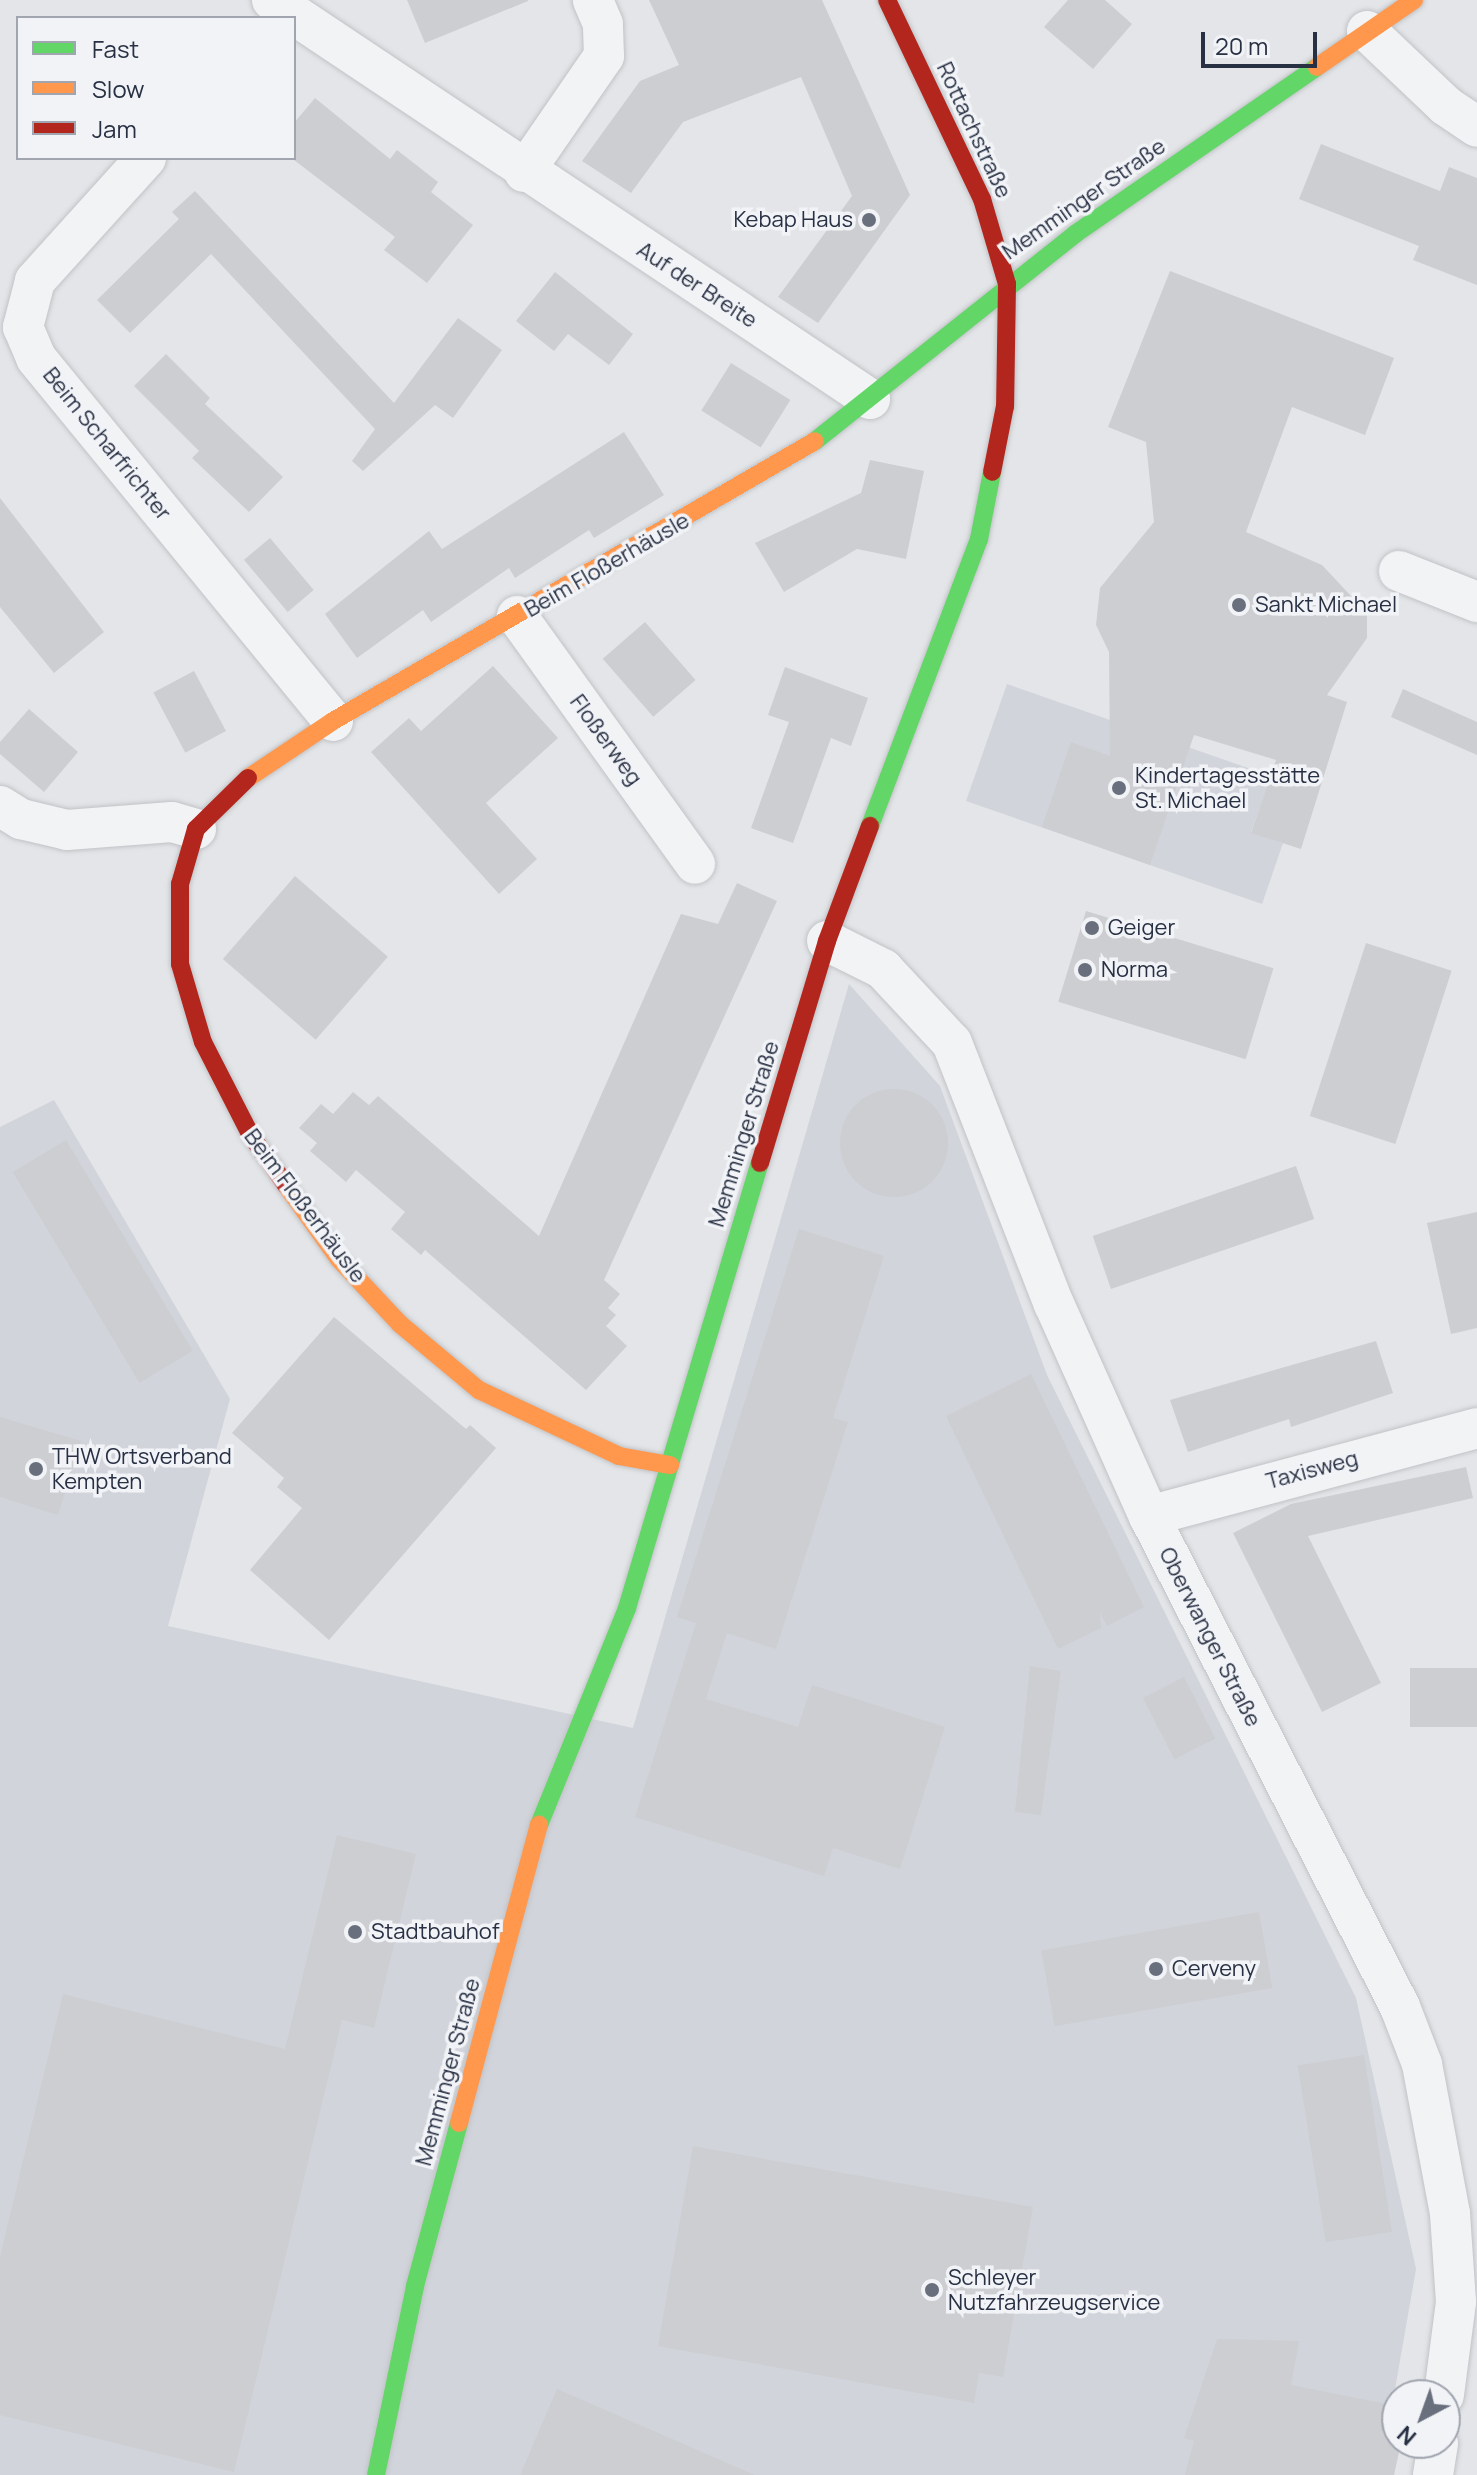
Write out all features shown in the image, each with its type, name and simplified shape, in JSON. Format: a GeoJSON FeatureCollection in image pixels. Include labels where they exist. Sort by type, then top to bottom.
{"type":"FeatureCollection","features":[{"type":"Feature","properties":{"kind":"main road","name":"Rottachstraße"},"geometry":{"type":"LineString","coordinates":[[887,0],[982,199],[1007,284]]}},
{"type":"Feature","properties":{"kind":"main road","name":"Memminger Straße"},"geometry":{"type":"LineString","coordinates":[[376,2475],[415,2286],[545,1803],[627,1608],[827,941],[979,539],[1005,406],[1010,352],[1007,284],[1414,0]]}},
{"type":"Feature","properties":{"kind":"main road","name":"Beim Floßerhäusle"},"geometry":{"type":"LineString","coordinates":[[670,1465],[619,1456],[479,1390],[400,1324],[339,1259],[250,1134],[203,1042],[180,964],[180,884],[196,829],[232,789],[333,721],[814,442],[1007,284]]}},
{"type":"Feature","properties":{"kind":"street"},"geometry":{"type":"LineString","coordinates":[[524,172],[604,56],[603,24],[593,0]]}},
{"type":"Feature","properties":{"kind":"street","name":"Auf der Breite"},"geometry":{"type":"LineString","coordinates":[[296,24],[870,399]]}},
{"type":"Feature","properties":{"kind":"street"},"geometry":{"type":"LineString","coordinates":[[1367,31],[1446,106],[1477,127]]}},
{"type":"Feature","properties":{"kind":"street","name":"Beim Scharfrichter"},"geometry":{"type":"LineString","coordinates":[[144,160],[35,281],[23,327],[36,358],[333,721]]}},
{"type":"Feature","properties":{"kind":"street"},"geometry":{"type":"LineString","coordinates":[[1399,571],[1477,602]]}},
{"type":"Feature","properties":{"kind":"street","name":"Floßerweg"},"geometry":{"type":"LineString","coordinates":[[517,616],[695,864]]}},
{"type":"Feature","properties":{"kind":"street"},"geometry":{"type":"LineString","coordinates":[[0,806],[21,819],[67,830],[172,822],[196,829]]}},
{"type":"Feature","properties":{"kind":"street","name":"Oberwanger Straße"},"geometry":{"type":"LineString","coordinates":[[827,941],[883,969],[952,1043],[1054,1304],[1149,1516],[1400,2007],[1422,2064],[1442,2152],[1454,2251],[1456,2302],[1446,2379]]}},
{"type":"Feature","properties":{"kind":"street","name":"Taxisweg"},"geometry":{"type":"LineString","coordinates":[[1149,1516],[1477,1428]]}},
{"type":"Feature","properties":{"kind":"shaded area","name":"Kindertagesstätte St. Michael"},"geometry":{"type":"Polygon","coordinates":[[[1007,684],[1271,776],[1251,832],[1283,843],[1262,904],[966,801],[1007,684]]]}},
{"type":"Feature","properties":{"kind":"shaded area"},"geometry":{"type":"Polygon","coordinates":[[[849,984],[940,1086],[1047,1375],[1356,1998],[1416,2269],[1397,2379],[1381,2379],[1383,2459],[1380,2475],[0,2475],[0,1127],[54,1100],[230,1399],[168,1626],[633,1728],[849,984]]]}},
{"type":"Feature","properties":{"kind":"building"},"geometry":{"type":"Polygon","coordinates":[[[407,0],[528,0],[528,1],[425,43],[407,0]]]}},
{"type":"Feature","properties":{"kind":"building"},"geometry":{"type":"Polygon","coordinates":[[[649,0],[822,0],[910,195],[818,323],[778,297],[852,196],[801,77],[683,122],[631,193],[582,161],[640,81],[679,65],[649,0]]]}},
{"type":"Feature","properties":{"kind":"building"},"geometry":{"type":"Polygon","coordinates":[[[1068,0],[1105,0],[1132,24],[1093,69],[1044,27],[1068,0]]]}},
{"type":"Feature","properties":{"kind":"building"},"geometry":{"type":"Polygon","coordinates":[[[315,98],[390,159],[397,150],[438,182],[431,192],[473,225],[427,283],[384,250],[395,237],[294,160],[296,121],[315,98]]]}},
{"type":"Feature","properties":{"kind":"building"},"geometry":{"type":"Polygon","coordinates":[[[1321,144],[1440,191],[1449,167],[1477,178],[1477,285],[1413,260],[1419,246],[1299,199],[1321,144]]]}},
{"type":"Feature","properties":{"kind":"building"},"geometry":{"type":"Polygon","coordinates":[[[195,191],[394,403],[458,318],[502,350],[453,418],[435,405],[363,471],[352,461],[375,429],[211,254],[130,333],[97,300],[179,219],[172,212],[195,191]]]}},
{"type":"Feature","properties":{"kind":"building"},"geometry":{"type":"Polygon","coordinates":[[[1170,271],[1394,358],[1365,435],[1292,407],[1246,532],[1322,565],[1367,613],[1367,638],[1327,695],[1347,702],[1301,849],[1251,833],[1276,760],[1194,735],[1150,865],[1042,827],[1071,742],[1110,756],[1109,652],[1096,625],[1100,588],[1154,522],[1146,442],[1108,427],[1170,271]]]}},
{"type":"Feature","properties":{"kind":"building"},"geometry":{"type":"Polygon","coordinates":[[[555,272],[633,334],[609,365],[568,334],[554,351],[516,321],[555,272]]]}},
{"type":"Feature","properties":{"kind":"building"},"geometry":{"type":"Polygon","coordinates":[[[166,354],[210,398],[205,404],[283,477],[249,512],[192,458],[199,451],[134,386],[166,354]]]}},
{"type":"Feature","properties":{"kind":"building"},"geometry":{"type":"Polygon","coordinates":[[[731,363],[790,400],[761,448],[701,410],[731,363]]]}},
{"type":"Feature","properties":{"kind":"building"},"geometry":{"type":"Polygon","coordinates":[[[624,432],[664,495],[594,538],[589,530],[515,578],[509,568],[431,622],[423,610],[357,658],[325,614],[429,531],[442,549],[624,432]]]}},
{"type":"Feature","properties":{"kind":"building"},"geometry":{"type":"Polygon","coordinates":[[[870,460],[924,471],[906,559],[857,549],[784,592],[755,543],[861,493],[870,460]]]}},
{"type":"Feature","properties":{"kind":"building"},"geometry":{"type":"Polygon","coordinates":[[[0,498],[104,632],[54,673],[0,607],[0,498]]]}},
{"type":"Feature","properties":{"kind":"building"},"geometry":{"type":"Polygon","coordinates":[[[270,538],[314,590],[288,612],[244,560],[270,538]]]}},
{"type":"Feature","properties":{"kind":"building"},"geometry":{"type":"Polygon","coordinates":[[[645,622],[696,680],[653,717],[603,659],[645,622]]]}},
{"type":"Feature","properties":{"kind":"building"},"geometry":{"type":"Polygon","coordinates":[[[493,666],[558,738],[486,803],[537,859],[499,894],[371,752],[409,718],[421,731],[493,666]]]}},
{"type":"Feature","properties":{"kind":"building"},"geometry":{"type":"Polygon","coordinates":[[[785,667],[868,698],[851,746],[831,738],[793,843],[751,828],[789,722],[768,715],[785,667]]]}},
{"type":"Feature","properties":{"kind":"building"},"geometry":{"type":"Polygon","coordinates":[[[194,671],[226,731],[185,753],[153,693],[194,671]]]}},
{"type":"Feature","properties":{"kind":"building"},"geometry":{"type":"Polygon","coordinates":[[[1403,689],[1477,722],[1477,755],[1391,717],[1403,689]]]}},
{"type":"Feature","properties":{"kind":"building"},"geometry":{"type":"Polygon","coordinates":[[[29,709],[78,752],[44,792],[0,754],[0,742],[29,709]]]}},
{"type":"Feature","properties":{"kind":"building"},"geometry":{"type":"Polygon","coordinates":[[[295,876],[388,957],[316,1040],[223,959],[295,876]]]}},
{"type":"Feature","properties":{"kind":"building"},"geometry":{"type":"Polygon","coordinates":[[[737,883],[777,901],[604,1280],[620,1294],[608,1308],[616,1315],[606,1326],[627,1346],[586,1390],[425,1250],[421,1255],[391,1229],[405,1212],[356,1170],[346,1182],[310,1151],[317,1143],[299,1128],[321,1104],[333,1114],[353,1092],[369,1105],[378,1096],[539,1236],[681,914],[718,924],[737,883]]]}},
{"type":"Feature","properties":{"kind":"building"},"geometry":{"type":"Polygon","coordinates":[[[1086,911],[1273,968],[1246,1059],[1058,1002],[1086,911]]]}},
{"type":"Feature","properties":{"kind":"building"},"geometry":{"type":"Polygon","coordinates":[[[1366,943],[1452,971],[1395,1144],[1310,1116],[1366,943]]]}},
{"type":"Feature","properties":{"kind":"building"},"geometry":{"type":"Polygon","coordinates":[[[894,1089],[915,1093],[932,1105],[944,1122],[948,1143],[944,1164],[932,1181],[915,1193],[894,1197],[873,1193],[856,1181],[844,1164],[840,1143],[844,1122],[856,1105],[873,1093],[894,1089]]]}},
{"type":"Feature","properties":{"kind":"building"},"geometry":{"type":"Polygon","coordinates":[[[66,1140],[193,1351],[140,1383],[13,1172],[66,1140]]]}},
{"type":"Feature","properties":{"kind":"building"},"geometry":{"type":"Polygon","coordinates":[[[1296,1166],[1314,1219],[1111,1289],[1093,1236],[1296,1166]]]}},
{"type":"Feature","properties":{"kind":"building"},"geometry":{"type":"Polygon","coordinates":[[[1477,1212],[1477,1328],[1451,1334],[1427,1223],[1477,1212]]]}},
{"type":"Feature","properties":{"kind":"building"},"geometry":{"type":"Polygon","coordinates":[[[799,1229],[884,1256],[833,1418],[848,1422],[776,1649],[727,1633],[706,1699],[798,1727],[812,1685],[945,1727],[900,1869],[833,1848],[824,1876],[635,1817],[696,1623],[677,1617],[799,1229]]]}},
{"type":"Feature","properties":{"kind":"building"},"geometry":{"type":"Polygon","coordinates":[[[334,1317],[466,1429],[470,1425],[496,1448],[329,1640],[250,1570],[302,1508],[277,1487],[284,1478],[232,1433],[334,1317]]]}},
{"type":"Feature","properties":{"kind":"building"},"geometry":{"type":"Polygon","coordinates":[[[1376,1341],[1393,1393],[1291,1427],[1289,1419],[1188,1452],[1170,1400],[1376,1341]]]}},
{"type":"Feature","properties":{"kind":"building"},"geometry":{"type":"Polygon","coordinates":[[[1031,1374],[1144,1607],[1107,1626],[1100,1612],[1101,1628],[1058,1649],[946,1416],[1031,1374]]]}},
{"type":"Feature","properties":{"kind":"building","name":"THW Ortsverband Kempten"},"geometry":{"type":"Polygon","coordinates":[[[0,1417],[81,1441],[58,1515],[0,1497],[0,1417]]]}},
{"type":"Feature","properties":{"kind":"building"},"geometry":{"type":"Polygon","coordinates":[[[1466,1467],[1473,1498],[1308,1536],[1381,1683],[1322,1712],[1233,1533],[1291,1504],[1466,1467]]]}},
{"type":"Feature","properties":{"kind":"building"},"geometry":{"type":"Polygon","coordinates":[[[1030,1666],[1061,1671],[1041,1815],[1015,1812],[1030,1666]]]}},
{"type":"Feature","properties":{"kind":"building"},"geometry":{"type":"Polygon","coordinates":[[[1410,1668],[1477,1668],[1477,1727],[1410,1727],[1410,1668]]]}},
{"type":"Feature","properties":{"kind":"building"},"geometry":{"type":"Polygon","coordinates":[[[1184,1677],[1215,1738],[1174,1759],[1143,1698],[1184,1677]]]}},
{"type":"Feature","properties":{"kind":"building"},"geometry":{"type":"Polygon","coordinates":[[[337,1835],[416,1854],[374,2028],[342,2020],[234,2472],[0,2415],[0,2257],[63,1994],[285,2049],[337,1835]]]}},
{"type":"Feature","properties":{"kind":"building","name":"Cerveny"},"geometry":{"type":"Polygon","coordinates":[[[1259,1912],[1272,1988],[1055,2026],[1041,1950],[1259,1912]]]}},
{"type":"Feature","properties":{"kind":"building"},"geometry":{"type":"Polygon","coordinates":[[[1364,2055],[1392,2232],[1326,2242],[1298,2065],[1364,2055]]]}},
{"type":"Feature","properties":{"kind":"building"},"geometry":{"type":"Polygon","coordinates":[[[693,2146],[1033,2207],[1003,2377],[979,2373],[974,2403],[658,2346],[693,2146]]]}},
{"type":"Feature","properties":{"kind":"building"},"geometry":{"type":"Polygon","coordinates":[[[1217,2339],[1299,2341],[1291,2385],[1381,2403],[1381,2459],[1398,2459],[1394,2475],[1185,2475],[1194,2441],[1184,2438],[1217,2339]]]}},
{"type":"Feature","properties":{"kind":"building"},"geometry":{"type":"Polygon","coordinates":[[[557,2389],[755,2475],[520,2475],[557,2389]]]}},
{"type":"Feature","properties":{"kind":"traffic: fast"},"geometry":{"type":"LineString","coordinates":[[815,441],[1075,234],[1317,67]]}},
{"type":"Feature","properties":{"kind":"traffic: fast"},"geometry":{"type":"LineString","coordinates":[[870,826],[979,539],[992,472]]}},
{"type":"Feature","properties":{"kind":"traffic: fast"},"geometry":{"type":"LineString","coordinates":[[539,1825],[627,1608],[760,1163]]}},
{"type":"Feature","properties":{"kind":"traffic: fast"},"geometry":{"type":"LineString","coordinates":[[376,2475],[415,2286],[459,2123]]}},
{"type":"Feature","properties":{"kind":"traffic: slow"},"geometry":{"type":"LineString","coordinates":[[1317,67],[1414,0]]}},
{"type":"Feature","properties":{"kind":"traffic: slow"},"geometry":{"type":"LineString","coordinates":[[248,778],[333,721],[815,441]]}},
{"type":"Feature","properties":{"kind":"traffic: slow"},"geometry":{"type":"LineString","coordinates":[[286,1185],[339,1259],[400,1324],[479,1390],[619,1456],[670,1465]]}},
{"type":"Feature","properties":{"kind":"traffic: slow"},"geometry":{"type":"LineString","coordinates":[[459,2123],[539,1825]]}},
{"type":"Feature","properties":{"kind":"traffic: jam"},"geometry":{"type":"LineString","coordinates":[[887,0],[982,199],[1007,284],[1005,406],[992,472]]}},
{"type":"Feature","properties":{"kind":"traffic: jam"},"geometry":{"type":"LineString","coordinates":[[248,778],[196,829],[180,884],[180,964],[203,1042],[250,1134],[286,1185]]}},
{"type":"Feature","properties":{"kind":"traffic: jam"},"geometry":{"type":"LineString","coordinates":[[760,1163],[827,941],[870,826]]}},
{"type":"Feature","properties":{"kind":"place","name":"Kebap Haus"},"geometry":{"type":"Point","coordinates":[869,220]}},
{"type":"Feature","properties":{"kind":"place","name":"Sankt Michael"},"geometry":{"type":"Point","coordinates":[1239,605]}},
{"type":"Feature","properties":{"kind":"place","name":"Kindertagesstätte St. Michael"},"geometry":{"type":"Point","coordinates":[1119,788]}},
{"type":"Feature","properties":{"kind":"place","name":"Geiger"},"geometry":{"type":"Point","coordinates":[1092,928]}},
{"type":"Feature","properties":{"kind":"place","name":"Norma"},"geometry":{"type":"Point","coordinates":[1085,970]}},
{"type":"Feature","properties":{"kind":"place","name":"THW Ortsverband Kempten"},"geometry":{"type":"Point","coordinates":[36,1469]}},
{"type":"Feature","properties":{"kind":"place","name":"Stadtbauhof"},"geometry":{"type":"Point","coordinates":[355,1932]}},
{"type":"Feature","properties":{"kind":"place","name":"Cerveny"},"geometry":{"type":"Point","coordinates":[1156,1969]}},
{"type":"Feature","properties":{"kind":"place","name":"Schleyer Nutzfahrzeugservice"},"geometry":{"type":"Point","coordinates":[932,2290]}}]}
